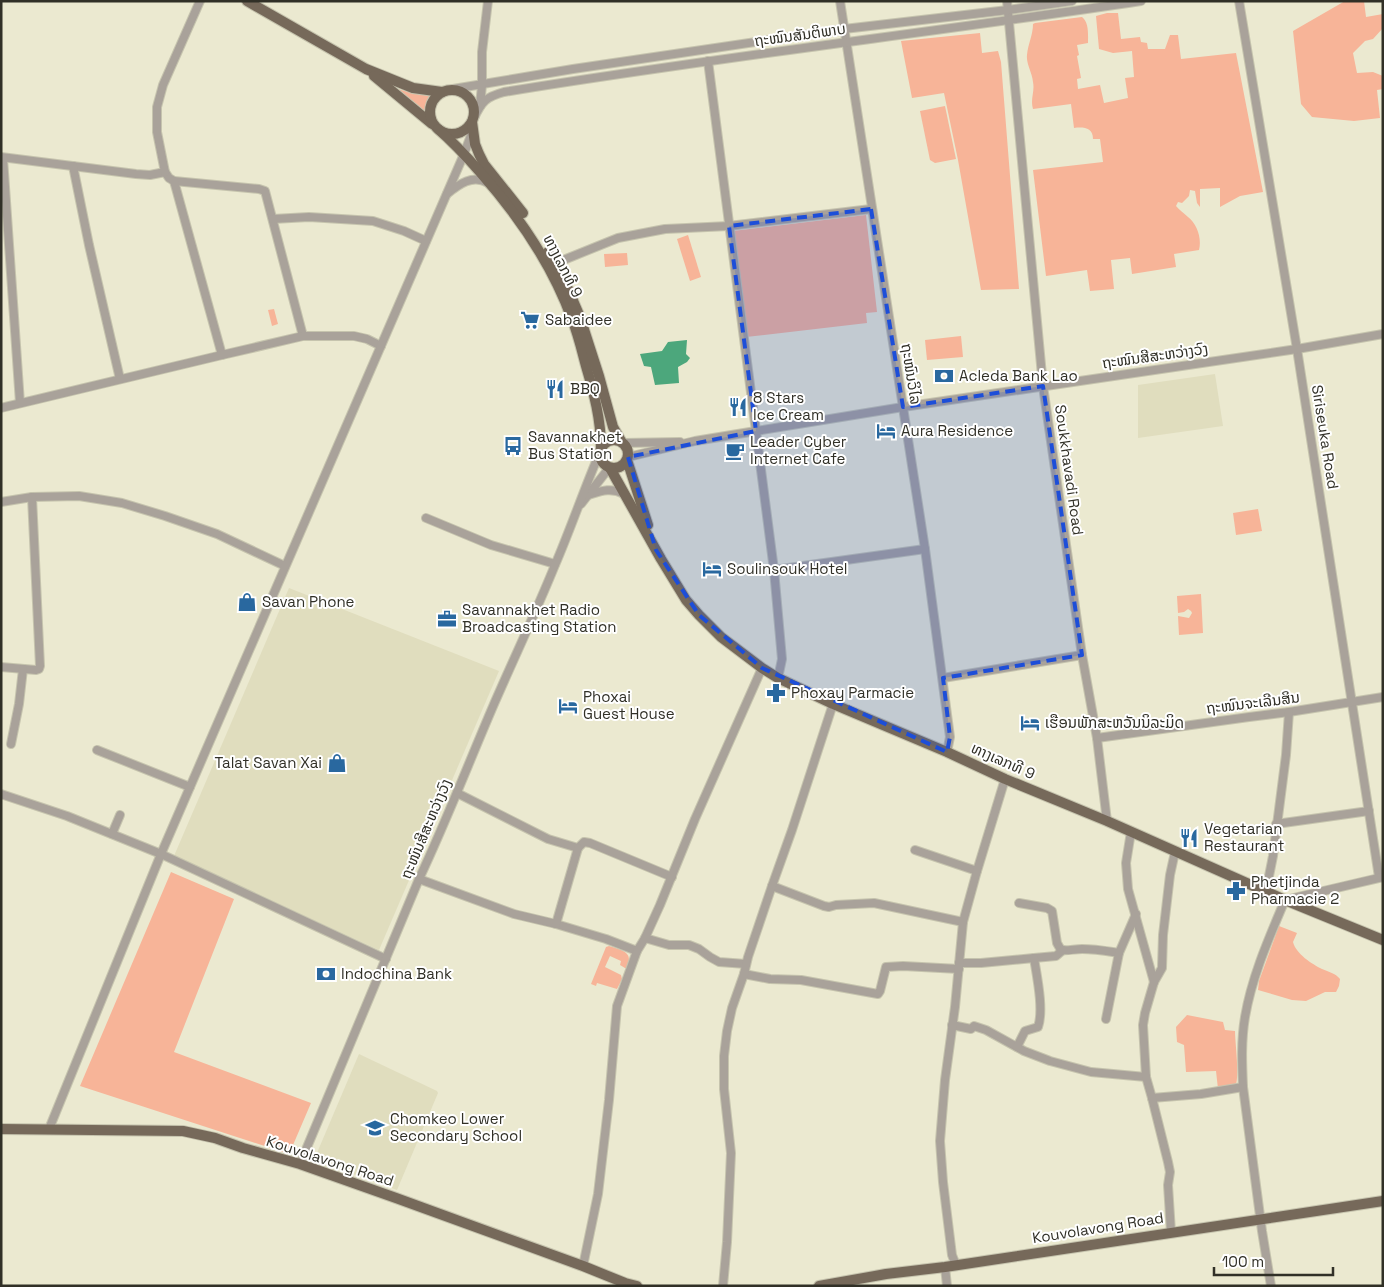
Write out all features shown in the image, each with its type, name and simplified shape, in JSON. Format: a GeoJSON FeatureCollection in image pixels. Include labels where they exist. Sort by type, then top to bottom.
{"type":"FeatureCollection","features":[{"type":"Feature","properties":{"kind":"main road","name":"ທາງເລກທີ 9"},"geometry":{"type":"LineString","coordinates":[[248,1],[366,69],[413,88],[442,92],[453,89],[461,91],[470,98],[474,110],[473,123],[478,154],[515,208],[550,268],[573,320],[598,412],[601,434],[600,450]]}},
{"type":"Feature","properties":{"kind":"main road","name":"ທາງເລກທີ 9"},"geometry":{"type":"LineString","coordinates":[[366,69],[464,154],[538,234],[555,264],[580,317],[599,376],[612,428],[622,442]]}},
{"type":"Feature","properties":{"kind":"main road"},"geometry":{"type":"LineString","coordinates":[[442,92],[436,96],[430,107],[430,115],[436,128],[445,133],[457,134],[473,123]]}},
{"type":"Feature","properties":{"kind":"main road"},"geometry":{"type":"LineString","coordinates":[[612,440],[622,442],[627,449],[627,459],[622,466],[610,468],[602,462],[600,450],[604,444],[612,440]]}},
{"type":"Feature","properties":{"kind":"main road","name":"ທາງເລກທີ 9"},"geometry":{"type":"LineString","coordinates":[[627,459],[656,550]]}},
{"type":"Feature","properties":{"kind":"main road","name":"ທາງເລກທີ 9"},"geometry":{"type":"LineString","coordinates":[[610,468],[676,584],[699,615],[721,637],[778,678],[1005,779],[1107,821],[1285,900],[1383,940]]}},
{"type":"Feature","properties":{"kind":"main road","name":"Kouvolavong Road"},"geometry":{"type":"LineString","coordinates":[[1,1129],[183,1131],[215,1138],[300,1164],[637,1286]]}},
{"type":"Feature","properties":{"kind":"main road","name":"Kouvolavong Road"},"geometry":{"type":"LineString","coordinates":[[818,1286],[886,1274],[945,1267],[1383,1201]]}},
{"type":"Feature","properties":{"kind":"street"},"geometry":{"type":"LineString","coordinates":[[200,1],[163,85],[157,107],[157,132],[165,172],[174,181],[265,191],[304,336]]}},
{"type":"Feature","properties":{"kind":"street"},"geometry":{"type":"LineString","coordinates":[[49,1129],[161,854],[464,154],[480,106],[482,52],[488,1]]}},
{"type":"Feature","properties":{"kind":"street","name":"ຖະໜົນວິໄລ"},"geometry":{"type":"LineString","coordinates":[[840,1],[925,549],[950,737],[947,752]]}},
{"type":"Feature","properties":{"kind":"street","name":"Soukkhavadi Road"},"geometry":{"type":"LineString","coordinates":[[1008,1],[1043,386],[1082,655],[1097,738],[1107,821]]}},
{"type":"Feature","properties":{"kind":"street","name":"ຖະໜົນສັນຕິພາບ"},"geometry":{"type":"LineString","coordinates":[[453,89],[573,69],[844,29],[1072,1]]}},
{"type":"Feature","properties":{"kind":"street","name":"ຖະໜົນສັນຕິພາບ"},"geometry":{"type":"LineString","coordinates":[[480,106],[492,96],[504,92],[586,78],[1009,21],[1141,1]]}},
{"type":"Feature","properties":{"kind":"street","name":"Siriseuka Road"},"geometry":{"type":"LineString","coordinates":[[1239,1],[1297,348],[1351,702],[1381,877]]}},
{"type":"Feature","properties":{"kind":"street"},"geometry":{"type":"LineString","coordinates":[[708,61],[774,570],[782,659],[778,678]]}},
{"type":"Feature","properties":{"kind":"street"},"geometry":{"type":"LineString","coordinates":[[20,403],[2,157],[136,174],[150,175],[165,172]]}},
{"type":"Feature","properties":{"kind":"street"},"geometry":{"type":"LineString","coordinates":[[73,166],[120,379]]}},
{"type":"Feature","properties":{"kind":"street"},"geometry":{"type":"LineString","coordinates":[[446,195],[457,186],[472,180],[484,180],[492,185]]}},
{"type":"Feature","properties":{"kind":"street"},"geometry":{"type":"LineString","coordinates":[[174,181],[222,355]]}},
{"type":"Feature","properties":{"kind":"street"},"geometry":{"type":"LineString","coordinates":[[555,264],[618,238],[665,229],[728,226],[871,210]]}},
{"type":"Feature","properties":{"kind":"street"},"geometry":{"type":"LineString","coordinates":[[273,219],[309,217],[373,222],[404,231],[426,241]]}},
{"type":"Feature","properties":{"kind":"street","name":"ຖະໜົນສີສະຫວ່າງວົງ"},"geometry":{"type":"LineString","coordinates":[[695,441],[903,407],[1383,334]]}},
{"type":"Feature","properties":{"kind":"street"},"geometry":{"type":"LineString","coordinates":[[1,408],[304,336],[354,336],[368,339],[381,346]]}},
{"type":"Feature","properties":{"kind":"street"},"geometry":{"type":"LineString","coordinates":[[622,442],[695,441]]}},
{"type":"Feature","properties":{"kind":"street"},"geometry":{"type":"LineString","coordinates":[[627,459],[695,441]]}},
{"type":"Feature","properties":{"kind":"street","name":"ຖະໜົນສີສະຫວ່າງວົງ"},"geometry":{"type":"LineString","coordinates":[[300,1164],[494,703],[556,564],[600,450]]}},
{"type":"Feature","properties":{"kind":"street"},"geometry":{"type":"LineString","coordinates":[[579,505],[610,468]]}},
{"type":"Feature","properties":{"kind":"street"},"geometry":{"type":"LineString","coordinates":[[588,495],[609,490],[617,490],[626,495]]}},
{"type":"Feature","properties":{"kind":"street"},"geometry":{"type":"LineString","coordinates":[[1,502],[32,497],[79,496],[122,503],[217,534],[285,566]]}},
{"type":"Feature","properties":{"kind":"street"},"geometry":{"type":"LineString","coordinates":[[1,667],[36,670],[40,666],[32,497]]}},
{"type":"Feature","properties":{"kind":"street"},"geometry":{"type":"LineString","coordinates":[[426,518],[491,545],[556,564]]}},
{"type":"Feature","properties":{"kind":"street"},"geometry":{"type":"LineString","coordinates":[[774,570],[925,549]]}},
{"type":"Feature","properties":{"kind":"street"},"geometry":{"type":"LineString","coordinates":[[943,678],[1082,655]]}},
{"type":"Feature","properties":{"kind":"street"},"geometry":{"type":"LineString","coordinates":[[583,1266],[598,1194],[618,1006],[637,951],[645,938],[672,877],[695,819],[762,668]]}},
{"type":"Feature","properties":{"kind":"street"},"geometry":{"type":"LineString","coordinates":[[12,744],[23,669]]}},
{"type":"Feature","properties":{"kind":"street","name":"ຖະໜົນຈະເລີນສິນ"},"geometry":{"type":"LineString","coordinates":[[1097,738],[1289,712],[1383,697]]}},
{"type":"Feature","properties":{"kind":"street"},"geometry":{"type":"LineString","coordinates":[[723,1286],[727,1242],[730,1153],[724,1089],[724,1056],[727,1031],[746,964],[833,704]]}},
{"type":"Feature","properties":{"kind":"street"},"geometry":{"type":"LineString","coordinates":[[1266,891],[1273,856],[1286,756],[1289,712]]}},
{"type":"Feature","properties":{"kind":"street"},"geometry":{"type":"LineString","coordinates":[[97,750],[190,787]]}},
{"type":"Feature","properties":{"kind":"street"},"geometry":{"type":"LineString","coordinates":[[956,1265],[952,1255],[943,1182],[940,1142],[942,1105],[963,922],[1005,779]]}},
{"type":"Feature","properties":{"kind":"street"},"geometry":{"type":"LineString","coordinates":[[457,793],[548,839],[578,848]]}},
{"type":"Feature","properties":{"kind":"street"},"geometry":{"type":"LineString","coordinates":[[1,794],[67,816],[161,854],[386,959]]}},
{"type":"Feature","properties":{"kind":"street"},"geometry":{"type":"LineString","coordinates":[[1276,824],[1369,810]]}},
{"type":"Feature","properties":{"kind":"street"},"geometry":{"type":"LineString","coordinates":[[112,834],[120,815]]}},
{"type":"Feature","properties":{"kind":"street"},"geometry":{"type":"LineString","coordinates":[[1130,832],[1126,863],[1128,889],[1154,982]]}},
{"type":"Feature","properties":{"kind":"street"},"geometry":{"type":"LineString","coordinates":[[556,924],[578,848],[584,842],[672,877]]}},
{"type":"Feature","properties":{"kind":"street"},"geometry":{"type":"LineString","coordinates":[[915,850],[977,871]]}},
{"type":"Feature","properties":{"kind":"street"},"geometry":{"type":"LineString","coordinates":[[1171,1232],[1168,1185],[1170,1172],[1146,1077],[1143,1025],[1154,982],[1162,968],[1163,936],[1170,875],[1176,852]]}},
{"type":"Feature","properties":{"kind":"street"},"geometry":{"type":"LineString","coordinates":[[1271,1286],[1243,1088],[1243,1038],[1246,1010],[1264,950],[1285,900],[1381,877]]}},
{"type":"Feature","properties":{"kind":"street"},"geometry":{"type":"LineString","coordinates":[[419,879],[514,914],[606,939],[637,951]]}},
{"type":"Feature","properties":{"kind":"street"},"geometry":{"type":"LineString","coordinates":[[772,886],[829,907],[874,903],[963,922]]}},
{"type":"Feature","properties":{"kind":"street"},"geometry":{"type":"LineString","coordinates":[[1019,903],[1047,908],[1052,911],[1057,943],[1061,950],[1063,950]]}},
{"type":"Feature","properties":{"kind":"street"},"geometry":{"type":"LineString","coordinates":[[1106,1019],[1119,953],[1136,914]]}},
{"type":"Feature","properties":{"kind":"street"},"geometry":{"type":"LineString","coordinates":[[645,938],[668,945],[689,946],[699,949],[710,958],[719,962],[746,964]]}},
{"type":"Feature","properties":{"kind":"street"},"geometry":{"type":"LineString","coordinates":[[744,974],[770,979],[801,980],[878,994],[886,966],[959,966],[1056,956],[1063,950],[1099,949],[1119,953]]}},
{"type":"Feature","properties":{"kind":"street"},"geometry":{"type":"LineString","coordinates":[[1017,1047],[1025,1031],[1038,1027],[1040,1021],[1034,958]]}},
{"type":"Feature","properties":{"kind":"street"},"geometry":{"type":"LineString","coordinates":[[952,1025],[971,1030],[974,1026],[986,1030],[1017,1047],[1050,1061],[1090,1072],[1146,1077]]}},
{"type":"Feature","properties":{"kind":"street"},"geometry":{"type":"LineString","coordinates":[[1152,1098],[1243,1088]]}},
{"type":"Feature","properties":{"kind":"street"},"geometry":{"type":"LineString","coordinates":[[945,1267],[946,1286]]}},
{"type":"Feature","properties":{"kind":"highlighted area"},"geometry":{"type":"Polygon","coordinates":[[[871,209],[903,407],[1043,386],[1082,655],[943,678],[950,737],[947,752],[762,668],[699,615],[656,550],[628,457],[756,431],[729,226],[871,209]]]}},
{"type":"Feature","properties":{"kind":"shaded area"},"geometry":{"type":"Polygon","coordinates":[[[1345,1],[1364,1],[1366,17],[1383,14],[1383,28],[1373,39],[1365,41],[1353,53],[1357,73],[1373,72],[1383,76],[1383,89],[1377,90],[1380,118],[1354,121],[1312,117],[1301,104],[1293,31],[1345,1]]]}},
{"type":"Feature","properties":{"kind":"shaded area"},"geometry":{"type":"Polygon","coordinates":[[[1118,13],[1121,39],[1140,37],[1141,42],[1147,43],[1148,49],[1165,49],[1170,35],[1178,35],[1181,59],[1236,53],[1263,192],[1240,196],[1220,207],[1220,188],[1200,189],[1200,207],[1197,203],[1195,191],[1190,190],[1189,196],[1182,203],[1178,202],[1176,206],[1196,227],[1200,241],[1199,250],[1174,254],[1176,267],[1132,274],[1130,258],[1111,260],[1114,289],[1090,291],[1087,270],[1046,276],[1033,170],[1103,162],[1100,139],[1093,139],[1093,135],[1087,129],[1074,128],[1071,104],[1033,109],[1033,86],[1027,55],[1033,24],[1082,17],[1087,25],[1088,43],[1077,45],[1081,78],[1077,79],[1078,89],[1100,85],[1104,103],[1128,98],[1125,78],[1134,77],[1132,51],[1113,53],[1099,49],[1096,16],[1118,13]]]}},
{"type":"Feature","properties":{"kind":"shaded area"},"geometry":{"type":"Polygon","coordinates":[[[980,33],[982,53],[998,51],[1001,62],[1019,289],[981,290],[944,93],[912,98],[901,41],[980,33]]]}},
{"type":"Feature","properties":{"kind":"shaded area"},"geometry":{"type":"Polygon","coordinates":[[[394,88],[412,93],[432,95],[426,112],[394,88]]]}},
{"type":"Feature","properties":{"kind":"shaded area"},"geometry":{"type":"Polygon","coordinates":[[[945,106],[956,159],[935,163],[930,160],[920,111],[945,106]]]}},
{"type":"Feature","properties":{"kind":"shaded area"},"geometry":{"type":"Polygon","coordinates":[[[866,215],[877,312],[866,313],[867,323],[746,337],[733,231],[866,215]]]}},
{"type":"Feature","properties":{"kind":"shaded area"},"geometry":{"type":"Polygon","coordinates":[[[688,235],[701,277],[690,281],[677,239],[688,235]]]}},
{"type":"Feature","properties":{"kind":"shaded area"},"geometry":{"type":"Polygon","coordinates":[[[627,253],[628,265],[605,267],[604,254],[627,253]]]}},
{"type":"Feature","properties":{"kind":"shaded area"},"geometry":{"type":"Polygon","coordinates":[[[274,309],[278,324],[272,326],[268,310],[274,309]]]}},
{"type":"Feature","properties":{"kind":"shaded area"},"geometry":{"type":"Polygon","coordinates":[[[961,336],[963,357],[927,360],[925,340],[961,336]]]}},
{"type":"Feature","properties":{"kind":"shaded area"},"geometry":{"type":"Polygon","coordinates":[[[687,340],[686,354],[690,358],[678,367],[679,383],[655,385],[651,367],[644,366],[640,354],[662,351],[668,342],[687,340]]]}},
{"type":"Feature","properties":{"kind":"shaded area"},"geometry":{"type":"Polygon","coordinates":[[[1215,374],[1223,426],[1138,438],[1138,385],[1215,374]]]}},
{"type":"Feature","properties":{"kind":"shaded area"},"geometry":{"type":"Polygon","coordinates":[[[1258,509],[1262,531],[1236,535],[1233,513],[1258,509]]]}},
{"type":"Feature","properties":{"kind":"shaded area","name":"Talat Savan Xai"},"geometry":{"type":"Polygon","coordinates":[[[289,588],[499,671],[379,950],[174,856],[289,588]]]}},
{"type":"Feature","properties":{"kind":"shaded area"},"geometry":{"type":"Polygon","coordinates":[[[1201,594],[1203,633],[1179,635],[1178,616],[1189,618],[1192,613],[1188,609],[1178,613],[1177,596],[1201,594]]]}},
{"type":"Feature","properties":{"kind":"shaded area"},"geometry":{"type":"Polygon","coordinates":[[[171,872],[234,899],[174,1052],[311,1103],[290,1152],[283,1152],[80,1086],[171,872]]]}},
{"type":"Feature","properties":{"kind":"shaded area"},"geometry":{"type":"Polygon","coordinates":[[[1279,926],[1297,933],[1293,942],[1297,951],[1305,958],[1340,979],[1336,992],[1325,992],[1306,1001],[1292,1000],[1258,990],[1259,981],[1279,926]]]}},
{"type":"Feature","properties":{"kind":"shaded area"},"geometry":{"type":"Polygon","coordinates":[[[609,946],[626,952],[629,958],[627,968],[620,965],[621,961],[610,956],[605,967],[621,975],[622,979],[617,989],[597,983],[596,986],[591,984],[606,947],[609,946]]]}},
{"type":"Feature","properties":{"kind":"shaded area"},"geometry":{"type":"Polygon","coordinates":[[[1187,1015],[1223,1022],[1225,1030],[1235,1031],[1237,1068],[1235,1087],[1218,1089],[1216,1071],[1186,1072],[1184,1045],[1177,1042],[1176,1027],[1187,1015]]]}},
{"type":"Feature","properties":{"kind":"shaded area","name":"Chomkeo Lower Secondary School"},"geometry":{"type":"Polygon","coordinates":[[[359,1054],[438,1093],[397,1190],[314,1160],[359,1054]]]}},
{"type":"Feature","properties":{"kind":"place","name":"Sabaidee"},"geometry":{"type":"Point","coordinates":[530,320]}},
{"type":"Feature","properties":{"kind":"place","name":"Acleda Bank Lao"},"geometry":{"type":"Point","coordinates":[944,376]}},
{"type":"Feature","properties":{"kind":"place","name":"BBQ"},"geometry":{"type":"Point","coordinates":[555,389]}},
{"type":"Feature","properties":{"kind":"place","name":"8 Stars Ice Cream"},"geometry":{"type":"Point","coordinates":[738,407]}},
{"type":"Feature","properties":{"kind":"place","name":"Aura Residence"},"geometry":{"type":"Point","coordinates":[886,431]}},
{"type":"Feature","properties":{"kind":"place","name":"Savannakhet Bus Station"},"geometry":{"type":"Point","coordinates":[513,446]}},
{"type":"Feature","properties":{"kind":"place","name":"Leader Cyber Internet Cafe"},"geometry":{"type":"Point","coordinates":[735,451]}},
{"type":"Feature","properties":{"kind":"place","name":"Soulinsouk Hotel"},"geometry":{"type":"Point","coordinates":[712,569]}},
{"type":"Feature","properties":{"kind":"place","name":"Savan Phone"},"geometry":{"type":"Point","coordinates":[247,602]}},
{"type":"Feature","properties":{"kind":"place","name":"Savannakhet Radio Broadcasting Station"},"geometry":{"type":"Point","coordinates":[447,619]}},
{"type":"Feature","properties":{"kind":"place","name":"Phoxay Parmacie"},"geometry":{"type":"Point","coordinates":[776,693]}},
{"type":"Feature","properties":{"kind":"place","name":"Phoxai Guest House"},"geometry":{"type":"Point","coordinates":[568,706]}},
{"type":"Feature","properties":{"kind":"place","name":"ເຮືອນພັກສະຫວັນນິລະມິດ"},"geometry":{"type":"Point","coordinates":[1030,723]}},
{"type":"Feature","properties":{"kind":"place","name":"Talat Savan Xai"},"geometry":{"type":"Point","coordinates":[337,763]}},
{"type":"Feature","properties":{"kind":"place","name":"Vegetarian Restaurant"},"geometry":{"type":"Point","coordinates":[1189,838]}},
{"type":"Feature","properties":{"kind":"place","name":"Phetjinda Pharmacie 2"},"geometry":{"type":"Point","coordinates":[1236,891]}},
{"type":"Feature","properties":{"kind":"place","name":"Indochina Bank"},"geometry":{"type":"Point","coordinates":[326,974]}},
{"type":"Feature","properties":{"kind":"place","name":"Chomkeo Lower Secondary School"},"geometry":{"type":"Point","coordinates":[375,1128]}}]}
